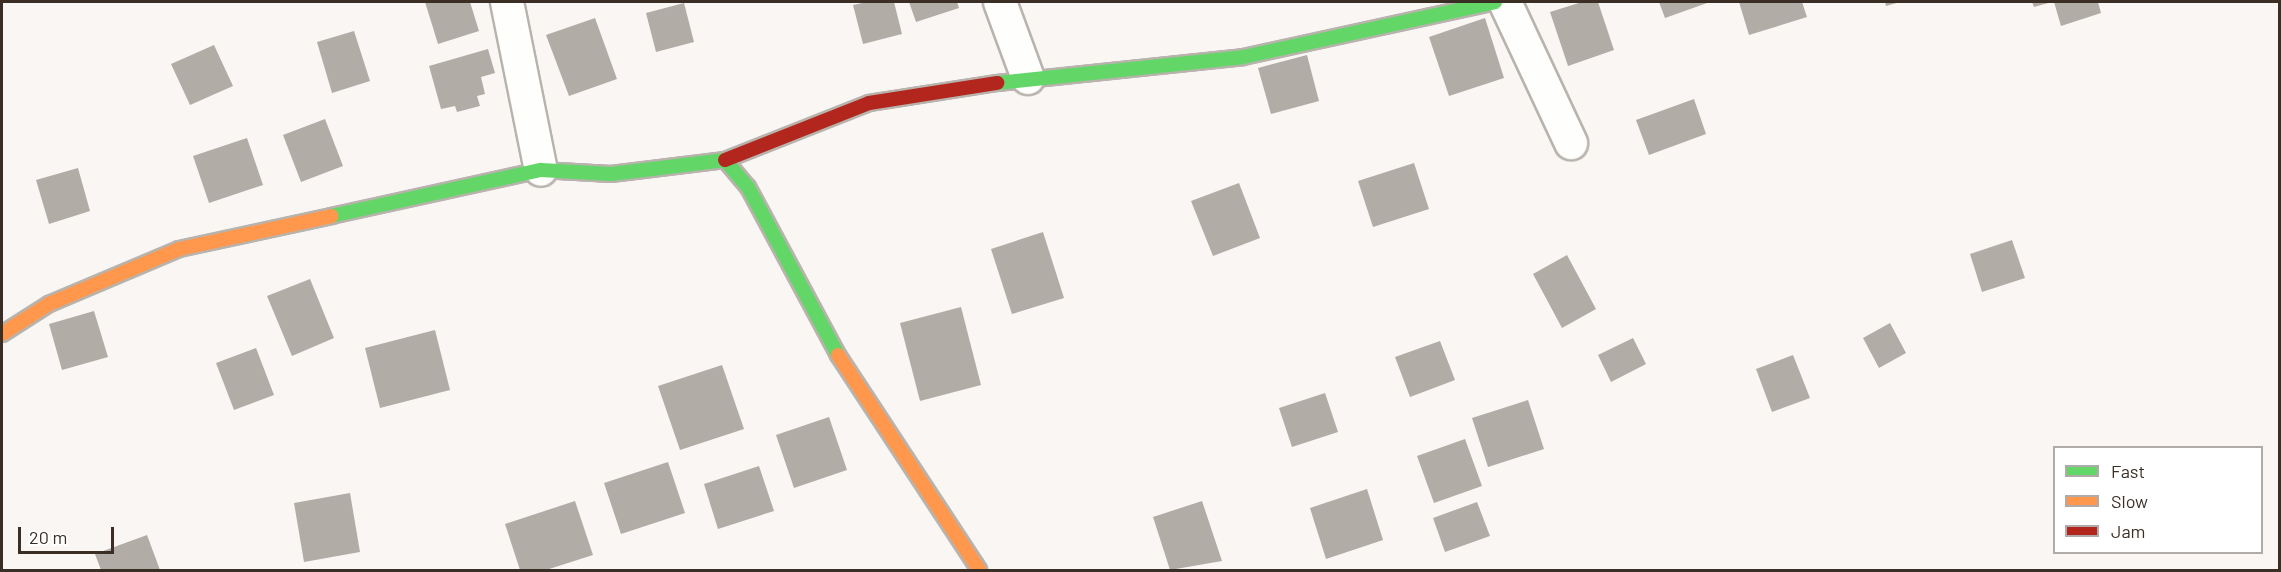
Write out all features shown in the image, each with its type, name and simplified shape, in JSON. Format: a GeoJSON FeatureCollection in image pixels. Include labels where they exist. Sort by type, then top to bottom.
{"type":"FeatureCollection","features":[{"type":"Feature","properties":{"kind":"street"},"geometry":{"type":"LineString","coordinates":[[507,2],[541,170]]}},
{"type":"Feature","properties":{"kind":"street"},"geometry":{"type":"LineString","coordinates":[[1000,2],[1028,78]]}},
{"type":"Feature","properties":{"kind":"street"},"geometry":{"type":"LineString","coordinates":[[2,334],[49,304],[179,249],[541,170],[611,174],[725,160],[869,103],[1028,78],[1243,57],[1495,2]]}},
{"type":"Feature","properties":{"kind":"street"},"geometry":{"type":"LineString","coordinates":[[1505,2],[1571,143]]}},
{"type":"Feature","properties":{"kind":"street"},"geometry":{"type":"LineString","coordinates":[[725,160],[748,187],[845,367],[979,570]]}},
{"type":"Feature","properties":{"kind":"building"},"geometry":{"type":"Polygon","coordinates":[[[425,2],[470,2],[479,31],[438,44],[425,2]]]}},
{"type":"Feature","properties":{"kind":"building"},"geometry":{"type":"Polygon","coordinates":[[[867,2],[894,2],[902,34],[863,44],[853,5],[867,2]]]}},
{"type":"Feature","properties":{"kind":"building"},"geometry":{"type":"Polygon","coordinates":[[[909,2],[957,2],[959,8],[916,22],[909,2]]]}},
{"type":"Feature","properties":{"kind":"building"},"geometry":{"type":"Polygon","coordinates":[[[1582,2],[1598,2],[1614,50],[1568,66],[1550,12],[1582,2]]]}},
{"type":"Feature","properties":{"kind":"building"},"geometry":{"type":"Polygon","coordinates":[[[1659,2],[1710,2],[1665,18],[1659,2]]]}},
{"type":"Feature","properties":{"kind":"building"},"geometry":{"type":"Polygon","coordinates":[[[1739,2],[1802,2],[1807,17],[1749,35],[1739,2]]]}},
{"type":"Feature","properties":{"kind":"building"},"geometry":{"type":"Polygon","coordinates":[[[1885,2],[1900,2],[1886,6],[1885,2]]]}},
{"type":"Feature","properties":{"kind":"building"},"geometry":{"type":"Polygon","coordinates":[[[2032,2],[2052,2],[2034,7],[2032,2]]]}},
{"type":"Feature","properties":{"kind":"building"},"geometry":{"type":"Polygon","coordinates":[[[2054,2],[2098,2],[2101,13],[2061,26],[2054,2]]]}},
{"type":"Feature","properties":{"kind":"building"},"geometry":{"type":"Polygon","coordinates":[[[684,3],[694,42],[656,52],[646,13],[684,3]]]}},
{"type":"Feature","properties":{"kind":"building"},"geometry":{"type":"Polygon","coordinates":[[[595,18],[617,79],[569,96],[546,35],[595,18]]]}},
{"type":"Feature","properties":{"kind":"building"},"geometry":{"type":"Polygon","coordinates":[[[1485,18],[1504,78],[1449,96],[1429,37],[1485,18]]]}},
{"type":"Feature","properties":{"kind":"building"},"geometry":{"type":"Polygon","coordinates":[[[354,31],[370,81],[332,93],[317,42],[354,31]]]}},
{"type":"Feature","properties":{"kind":"building"},"geometry":{"type":"Polygon","coordinates":[[[214,45],[233,86],[190,105],[171,64],[214,45]]]}},
{"type":"Feature","properties":{"kind":"building"},"geometry":{"type":"Polygon","coordinates":[[[488,49],[495,73],[481,77],[485,94],[477,96],[480,106],[457,112],[455,106],[441,109],[429,66],[488,49]]]}},
{"type":"Feature","properties":{"kind":"building"},"geometry":{"type":"Polygon","coordinates":[[[1307,55],[1319,101],[1271,114],[1258,68],[1307,55]]]}},
{"type":"Feature","properties":{"kind":"building"},"geometry":{"type":"Polygon","coordinates":[[[1694,99],[1706,134],[1649,155],[1636,120],[1694,99]]]}},
{"type":"Feature","properties":{"kind":"building"},"geometry":{"type":"Polygon","coordinates":[[[325,119],[343,166],[301,182],[283,135],[325,119]]]}},
{"type":"Feature","properties":{"kind":"building"},"geometry":{"type":"Polygon","coordinates":[[[247,138],[263,185],[209,203],[193,156],[247,138]]]}},
{"type":"Feature","properties":{"kind":"building"},"geometry":{"type":"Polygon","coordinates":[[[1414,163],[1429,209],[1373,227],[1358,181],[1414,163]]]}},
{"type":"Feature","properties":{"kind":"building"},"geometry":{"type":"Polygon","coordinates":[[[78,168],[90,211],[49,224],[36,180],[78,168]]]}},
{"type":"Feature","properties":{"kind":"building"},"geometry":{"type":"Polygon","coordinates":[[[1239,183],[1260,238],[1213,256],[1191,201],[1239,183]]]}},
{"type":"Feature","properties":{"kind":"building"},"geometry":{"type":"Polygon","coordinates":[[[1043,232],[1064,298],[1012,314],[991,249],[1043,232]]]}},
{"type":"Feature","properties":{"kind":"building"},"geometry":{"type":"Polygon","coordinates":[[[2012,240],[2025,278],[1982,292],[1970,254],[2012,240]]]}},
{"type":"Feature","properties":{"kind":"building"},"geometry":{"type":"Polygon","coordinates":[[[1567,255],[1596,309],[1562,328],[1533,274],[1567,255]]]}},
{"type":"Feature","properties":{"kind":"building"},"geometry":{"type":"Polygon","coordinates":[[[310,279],[334,338],[292,356],[267,296],[310,279]]]}},
{"type":"Feature","properties":{"kind":"building"},"geometry":{"type":"Polygon","coordinates":[[[961,307],[981,385],[920,401],[900,323],[961,307]]]}},
{"type":"Feature","properties":{"kind":"building"},"geometry":{"type":"Polygon","coordinates":[[[94,311],[108,357],[62,370],[49,324],[94,311]]]}},
{"type":"Feature","properties":{"kind":"building"},"geometry":{"type":"Polygon","coordinates":[[[1890,323],[1906,353],[1879,368],[1863,338],[1890,323]]]}},
{"type":"Feature","properties":{"kind":"building"},"geometry":{"type":"Polygon","coordinates":[[[435,330],[450,390],[380,408],[365,348],[435,330]]]}},
{"type":"Feature","properties":{"kind":"building"},"geometry":{"type":"Polygon","coordinates":[[[1633,338],[1646,364],[1611,382],[1598,355],[1633,338]]]}},
{"type":"Feature","properties":{"kind":"building"},"geometry":{"type":"Polygon","coordinates":[[[1440,341],[1455,380],[1410,397],[1395,357],[1440,341]]]}},
{"type":"Feature","properties":{"kind":"building"},"geometry":{"type":"Polygon","coordinates":[[[256,348],[274,395],[234,410],[216,363],[256,348]]]}},
{"type":"Feature","properties":{"kind":"building"},"geometry":{"type":"Polygon","coordinates":[[[1793,355],[1810,398],[1772,412],[1756,369],[1793,355]]]}},
{"type":"Feature","properties":{"kind":"building"},"geometry":{"type":"Polygon","coordinates":[[[722,365],[744,429],[680,450],[658,386],[722,365]]]}},
{"type":"Feature","properties":{"kind":"building"},"geometry":{"type":"Polygon","coordinates":[[[1325,393],[1338,432],[1292,447],[1279,408],[1325,393]]]}},
{"type":"Feature","properties":{"kind":"building"},"geometry":{"type":"Polygon","coordinates":[[[1528,400],[1544,449],[1488,467],[1472,418],[1528,400]]]}},
{"type":"Feature","properties":{"kind":"building"},"geometry":{"type":"Polygon","coordinates":[[[829,417],[847,470],[794,488],[776,435],[829,417]]]}},
{"type":"Feature","properties":{"kind":"building"},"geometry":{"type":"Polygon","coordinates":[[[1465,439],[1482,486],[1434,503],[1417,456],[1465,439]]]}},
{"type":"Feature","properties":{"kind":"building"},"geometry":{"type":"Polygon","coordinates":[[[668,462],[685,513],[621,534],[604,483],[668,462]]]}},
{"type":"Feature","properties":{"kind":"building"},"geometry":{"type":"Polygon","coordinates":[[[759,466],[774,511],[718,529],[704,484],[759,466]]]}},
{"type":"Feature","properties":{"kind":"building"},"geometry":{"type":"Polygon","coordinates":[[[1367,489],[1383,540],[1326,559],[1310,508],[1367,489]]]}},
{"type":"Feature","properties":{"kind":"building"},"geometry":{"type":"Polygon","coordinates":[[[350,493],[360,552],[304,562],[294,503],[350,493]]]}},
{"type":"Feature","properties":{"kind":"building"},"geometry":{"type":"Polygon","coordinates":[[[575,501],[593,555],[546,570],[520,570],[505,524],[575,501]]]}},
{"type":"Feature","properties":{"kind":"building"},"geometry":{"type":"Polygon","coordinates":[[[1202,501],[1222,561],[1170,570],[1153,517],[1202,501]]]}},
{"type":"Feature","properties":{"kind":"building"},"geometry":{"type":"Polygon","coordinates":[[[1477,502],[1490,536],[1445,552],[1433,518],[1477,502]]]}},
{"type":"Feature","properties":{"kind":"building"},"geometry":{"type":"Polygon","coordinates":[[[147,535],[160,570],[101,570],[95,554],[147,535]]]}},
{"type":"Feature","properties":{"kind":"traffic: fast"},"geometry":{"type":"LineString","coordinates":[[997,83],[1243,57],[1495,2]]}},
{"type":"Feature","properties":{"kind":"traffic: fast"},"geometry":{"type":"LineString","coordinates":[[331,216],[541,170],[611,174],[725,160],[748,187],[838,355]]}},
{"type":"Feature","properties":{"kind":"traffic: slow"},"geometry":{"type":"LineString","coordinates":[[2,334],[49,304],[179,249],[331,216]]}},
{"type":"Feature","properties":{"kind":"traffic: slow"},"geometry":{"type":"LineString","coordinates":[[838,355],[979,570]]}},
{"type":"Feature","properties":{"kind":"traffic: jam"},"geometry":{"type":"LineString","coordinates":[[725,160],[869,103],[997,83]]}}]}
